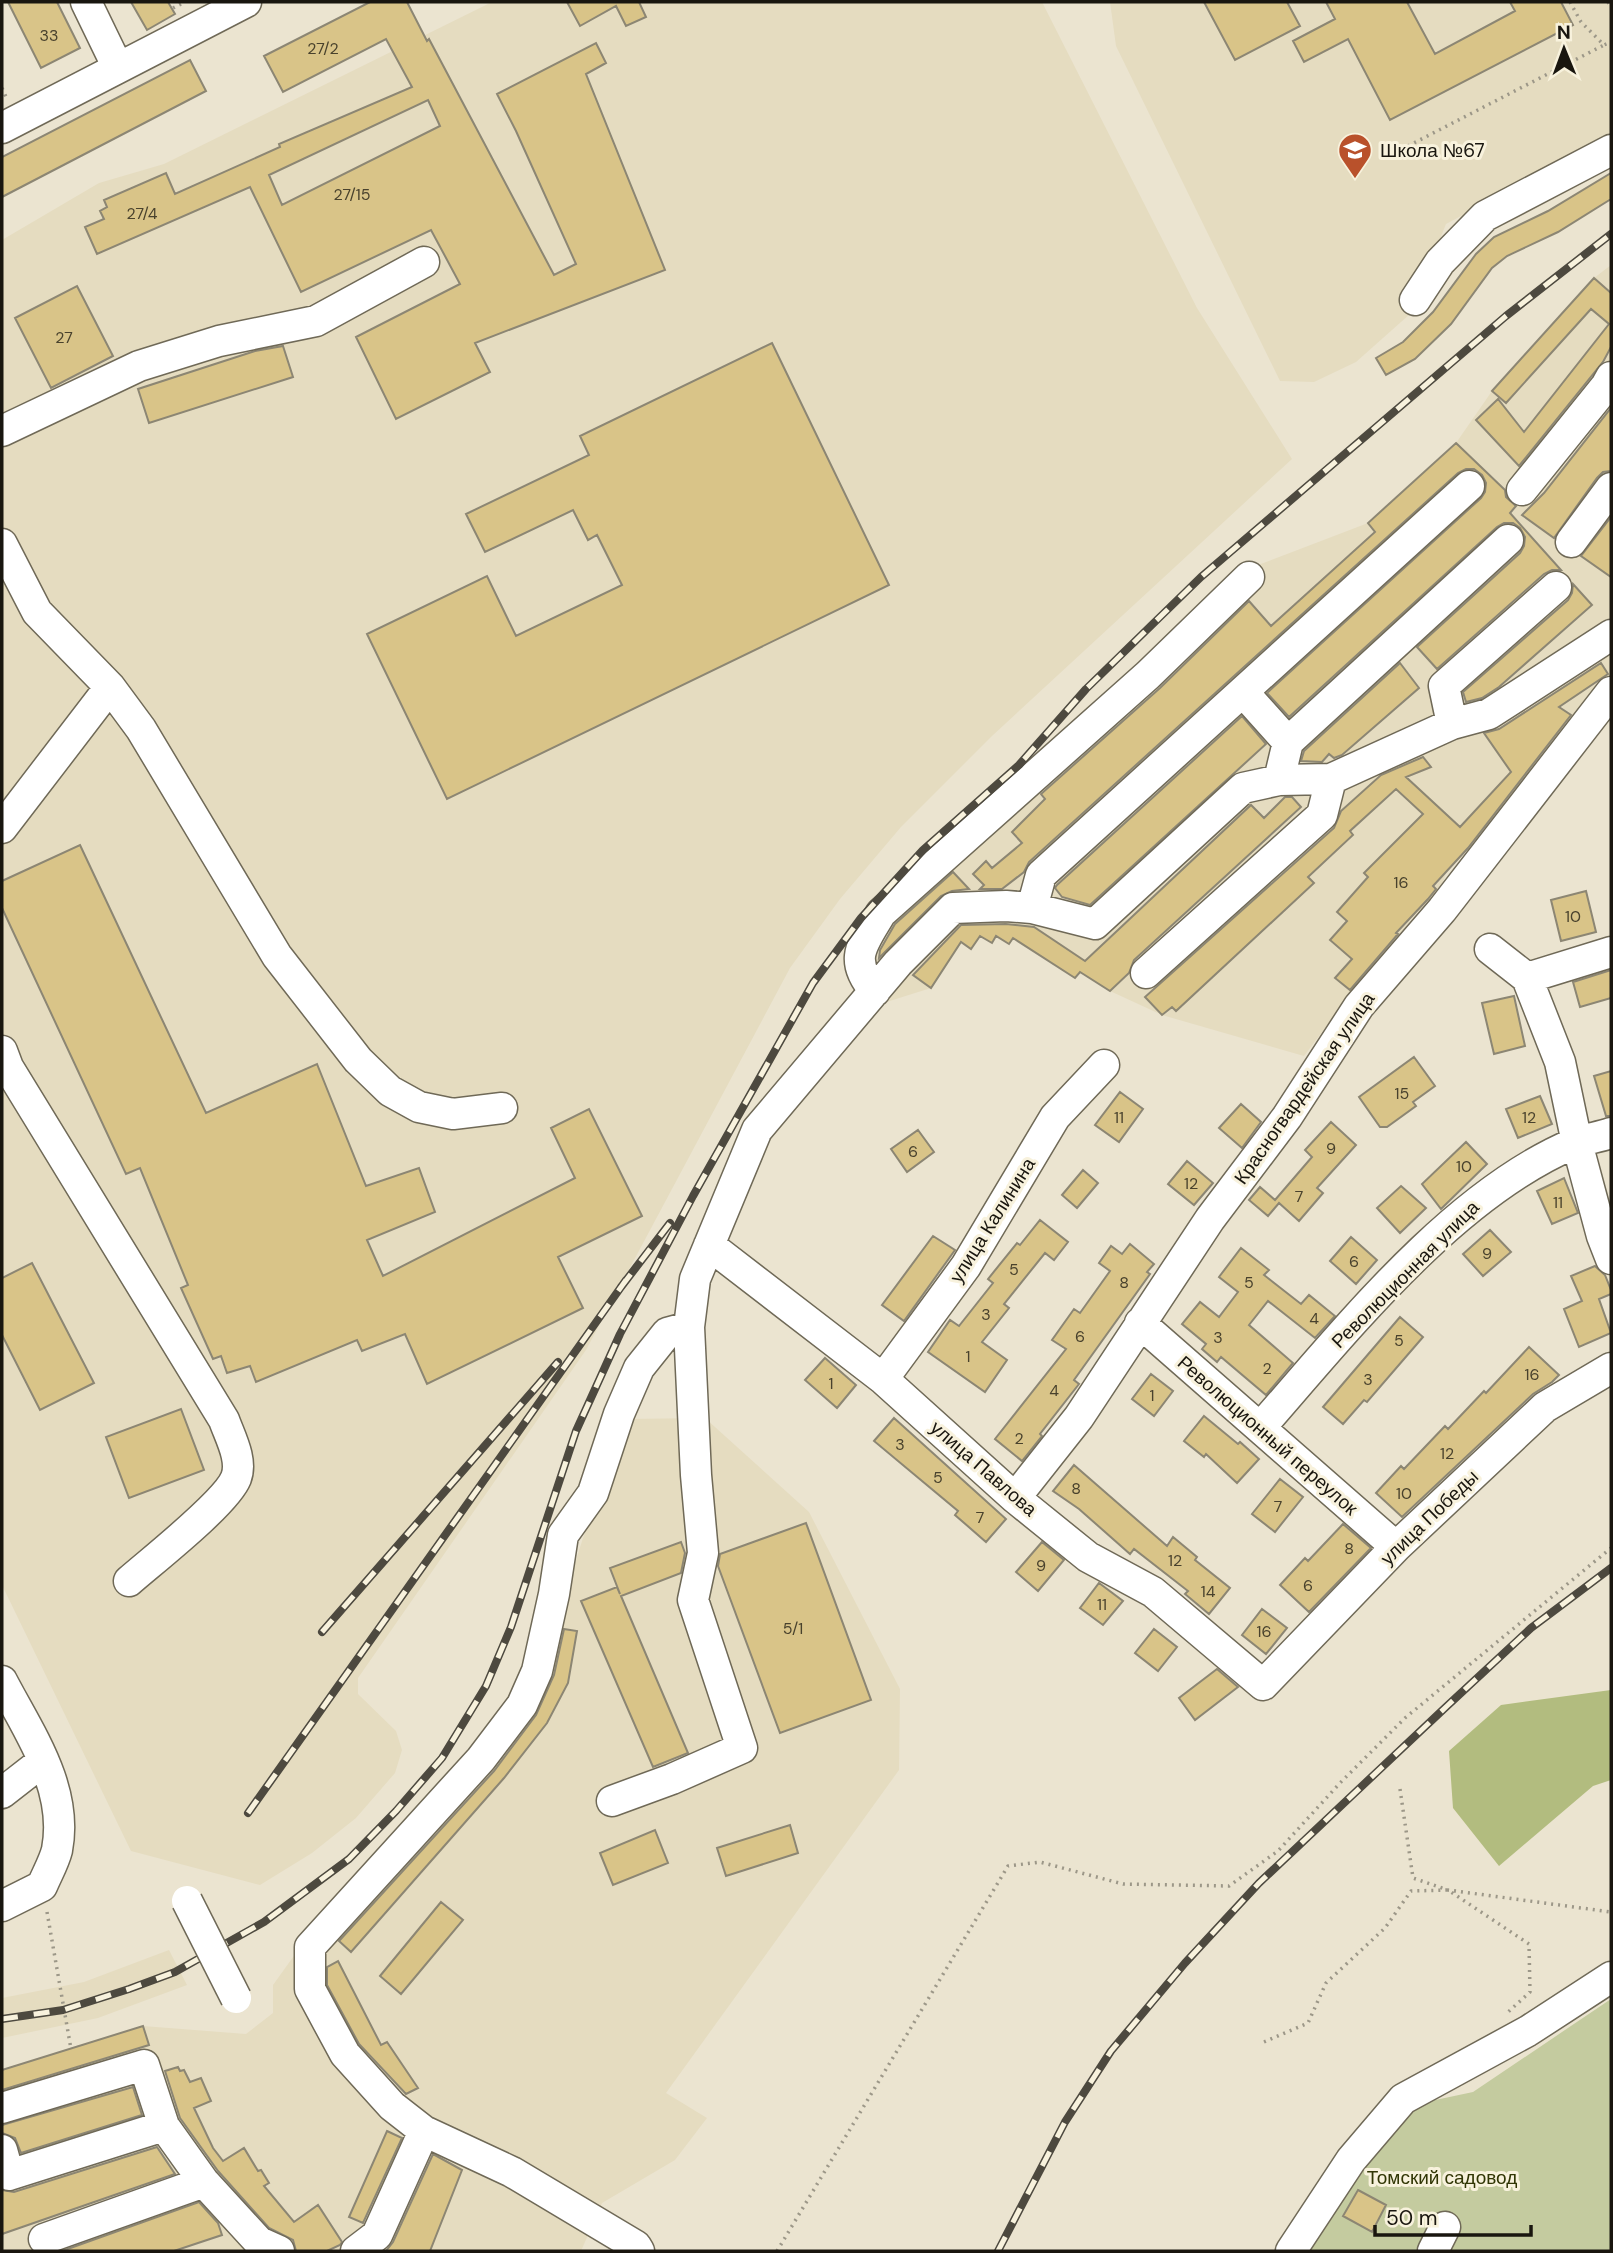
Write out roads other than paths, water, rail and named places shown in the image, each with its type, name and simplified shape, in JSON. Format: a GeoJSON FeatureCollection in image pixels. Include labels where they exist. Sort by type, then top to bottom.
{"type":"FeatureCollection","features":[{"type":"Feature","properties":{"kind":"street"},"geometry":{"type":"LineString","coordinates":[[86,2],[118,68]]}},
{"type":"Feature","properties":{"kind":"street"},"geometry":{"type":"LineString","coordinates":[[2,128],[246,2]]}},
{"type":"Feature","properties":{"kind":"street"},"geometry":{"type":"LineString","coordinates":[[1415,300],[1440,262],[1485,216],[1611,150]]}},
{"type":"Feature","properties":{"kind":"street"},"geometry":{"type":"LineString","coordinates":[[2,430],[139,366],[219,341],[316,321],[424,262]]}},
{"type":"Feature","properties":{"kind":"street"},"geometry":{"type":"LineString","coordinates":[[1521,490],[1610,384]]}},
{"type":"Feature","properties":{"kind":"street"},"geometry":{"type":"LineString","coordinates":[[1032,908],[1041,875],[1469,486]]}},
{"type":"Feature","properties":{"kind":"street"},"geometry":{"type":"LineString","coordinates":[[1571,542],[1611,488]]}},
{"type":"Feature","properties":{"kind":"street"},"geometry":{"type":"LineString","coordinates":[[1279,780],[1288,742],[1508,540]]}},
{"type":"Feature","properties":{"kind":"street"},"geometry":{"type":"LineString","coordinates":[[2,544],[37,612],[110,687],[141,730],[278,956],[358,1060],[390,1091],[419,1107],[453,1114],[502,1108]]}},
{"type":"Feature","properties":{"kind":"street"},"geometry":{"type":"LineString","coordinates":[[875,991],[863,977],[859,950],[881,913],[1148,675],[1249,577]]}},
{"type":"Feature","properties":{"kind":"street"},"geometry":{"type":"LineString","coordinates":[[1452,724],[1444,686],[1556,587]]}},
{"type":"Feature","properties":{"kind":"street"},"geometry":{"type":"LineString","coordinates":[[612,1801],[742,1748],[693,1600],[703,1553],[695,1475],[689,1327],[695,1279],[757,1130],[898,963],[953,908],[1032,908],[1095,924],[1243,788],[1279,780],[1331,779],[1452,724],[1489,714],[1611,635]]}},
{"type":"Feature","properties":{"kind":"street"},"geometry":{"type":"LineString","coordinates":[[2,828],[110,687]]}},
{"type":"Feature","properties":{"kind":"street","name":"Красногвардейская улица"},"geometry":{"type":"LineString","coordinates":[[1015,1498],[1079,1416],[1210,1219],[1287,1117],[1359,1006],[1443,910],[1611,692]]}},
{"type":"Feature","properties":{"kind":"street"},"geometry":{"type":"LineString","coordinates":[[1244,693],[1288,742]]}},
{"type":"Feature","properties":{"kind":"street"},"geometry":{"type":"LineString","coordinates":[[1146,973],[1322,814],[1331,779]]}},
{"type":"Feature","properties":{"kind":"street"},"geometry":{"type":"LineString","coordinates":[[1490,949],[1527,978],[1560,1062],[1577,1143],[1602,1236],[1611,1259]]}},
{"type":"Feature","properties":{"kind":"street"},"geometry":{"type":"LineString","coordinates":[[1527,978],[1611,952]]}},
{"type":"Feature","properties":{"kind":"street"},"geometry":{"type":"LineString","coordinates":[[2,1051],[8,1067],[224,1420],[236,1453],[236,1478],[218,1503],[129,1581]]}},
{"type":"Feature","properties":{"kind":"street","name":"улица Калинина"},"geometry":{"type":"LineString","coordinates":[[883,1379],[966,1266],[1055,1117],[1104,1065]]}},
{"type":"Feature","properties":{"kind":"street","name":"Революционная улица"},"geometry":{"type":"LineString","coordinates":[[1260,1428],[1359,1315],[1421,1253],[1487,1194],[1542,1159],[1577,1143],[1611,1133]]}},
{"type":"Feature","properties":{"kind":"street","name":"улица Павлова"},"geometry":{"type":"LineString","coordinates":[[709,1245],[883,1379],[1015,1498],[1088,1557],[1153,1592],[1262,1685]]}},
{"type":"Feature","properties":{"kind":"street","name":"Революционный переулок"},"geometry":{"type":"LineString","coordinates":[[1140,1323],[1396,1547]]}},
{"type":"Feature","properties":{"kind":"street"},"geometry":{"type":"LineString","coordinates":[[639,2251],[636,2246],[512,2172],[424,2131],[392,2106],[345,2054],[310,1989],[310,1947],[481,1759],[522,1705],[537,1671],[564,1535],[593,1493],[619,1414],[639,1368],[667,1333],[689,1327]]}},
{"type":"Feature","properties":{"kind":"street","name":"улица Победы"},"geometry":{"type":"LineString","coordinates":[[1262,1685],[1396,1547],[1545,1407],[1611,1368]]}},
{"type":"Feature","properties":{"kind":"street"},"geometry":{"type":"LineString","coordinates":[[2,1681],[55,1789],[60,1817],[56,1851],[42,1886],[2,1906]]}},
{"type":"Feature","properties":{"kind":"street"},"geometry":{"type":"LineString","coordinates":[[2,1793],[43,1761]]}},
{"type":"Feature","properties":{"kind":"street"},"geometry":{"type":"LineString","coordinates":[[187,1901],[236,1997]]}},
{"type":"Feature","properties":{"kind":"street"},"geometry":{"type":"LineString","coordinates":[[1292,2250],[1351,2160],[1403,2099],[1528,2031],[1611,1977]]}},
{"type":"Feature","properties":{"kind":"street"},"geometry":{"type":"LineString","coordinates":[[2,2109],[144,2065],[164,2126],[204,2182],[257,2248]]}},
{"type":"Feature","properties":{"kind":"street"},"geometry":{"type":"LineString","coordinates":[[2,2150],[9,2175],[164,2126]]}},
{"type":"Feature","properties":{"kind":"street"},"geometry":{"type":"LineString","coordinates":[[356,2251],[377,2235],[424,2131]]}},
{"type":"Feature","properties":{"kind":"street"},"geometry":{"type":"LineString","coordinates":[[44,2239],[204,2182]]}},
{"type":"Feature","properties":{"kind":"railway"},"geometry":{"type":"LineString","coordinates":[[2,2019],[63,2010],[175,1972],[264,1922],[349,1859],[396,1811],[442,1758],[486,1686],[511,1627],[576,1431],[620,1334],[693,1196],[813,983],[861,918],[923,850],[1019,765],[1086,689],[1201,577],[1506,316],[1611,234]]}},
{"type":"Feature","properties":{"kind":"railway"},"geometry":{"type":"LineString","coordinates":[[621,1287],[670,1223]]}},
{"type":"Feature","properties":{"kind":"railway"},"geometry":{"type":"LineString","coordinates":[[248,1813],[626,1280]]}},
{"type":"Feature","properties":{"kind":"railway"},"geometry":{"type":"LineString","coordinates":[[322,1632],[558,1362]]}},
{"type":"Feature","properties":{"kind":"railway"},"geometry":{"type":"LineString","coordinates":[[998,2251],[1065,2122],[1111,2051],[1185,1963],[1259,1883],[1531,1628],[1611,1568]]}},
{"type":"Feature","properties":{"kind":"place","name":"Школа №67"},"geometry":{"type":"Point","coordinates":[1355,180]}},
{"type":"Feature","properties":{"kind":"park label","name":"Томский садовод"},"geometry":{"type":"Point","coordinates":[1442,2177]}}]}
